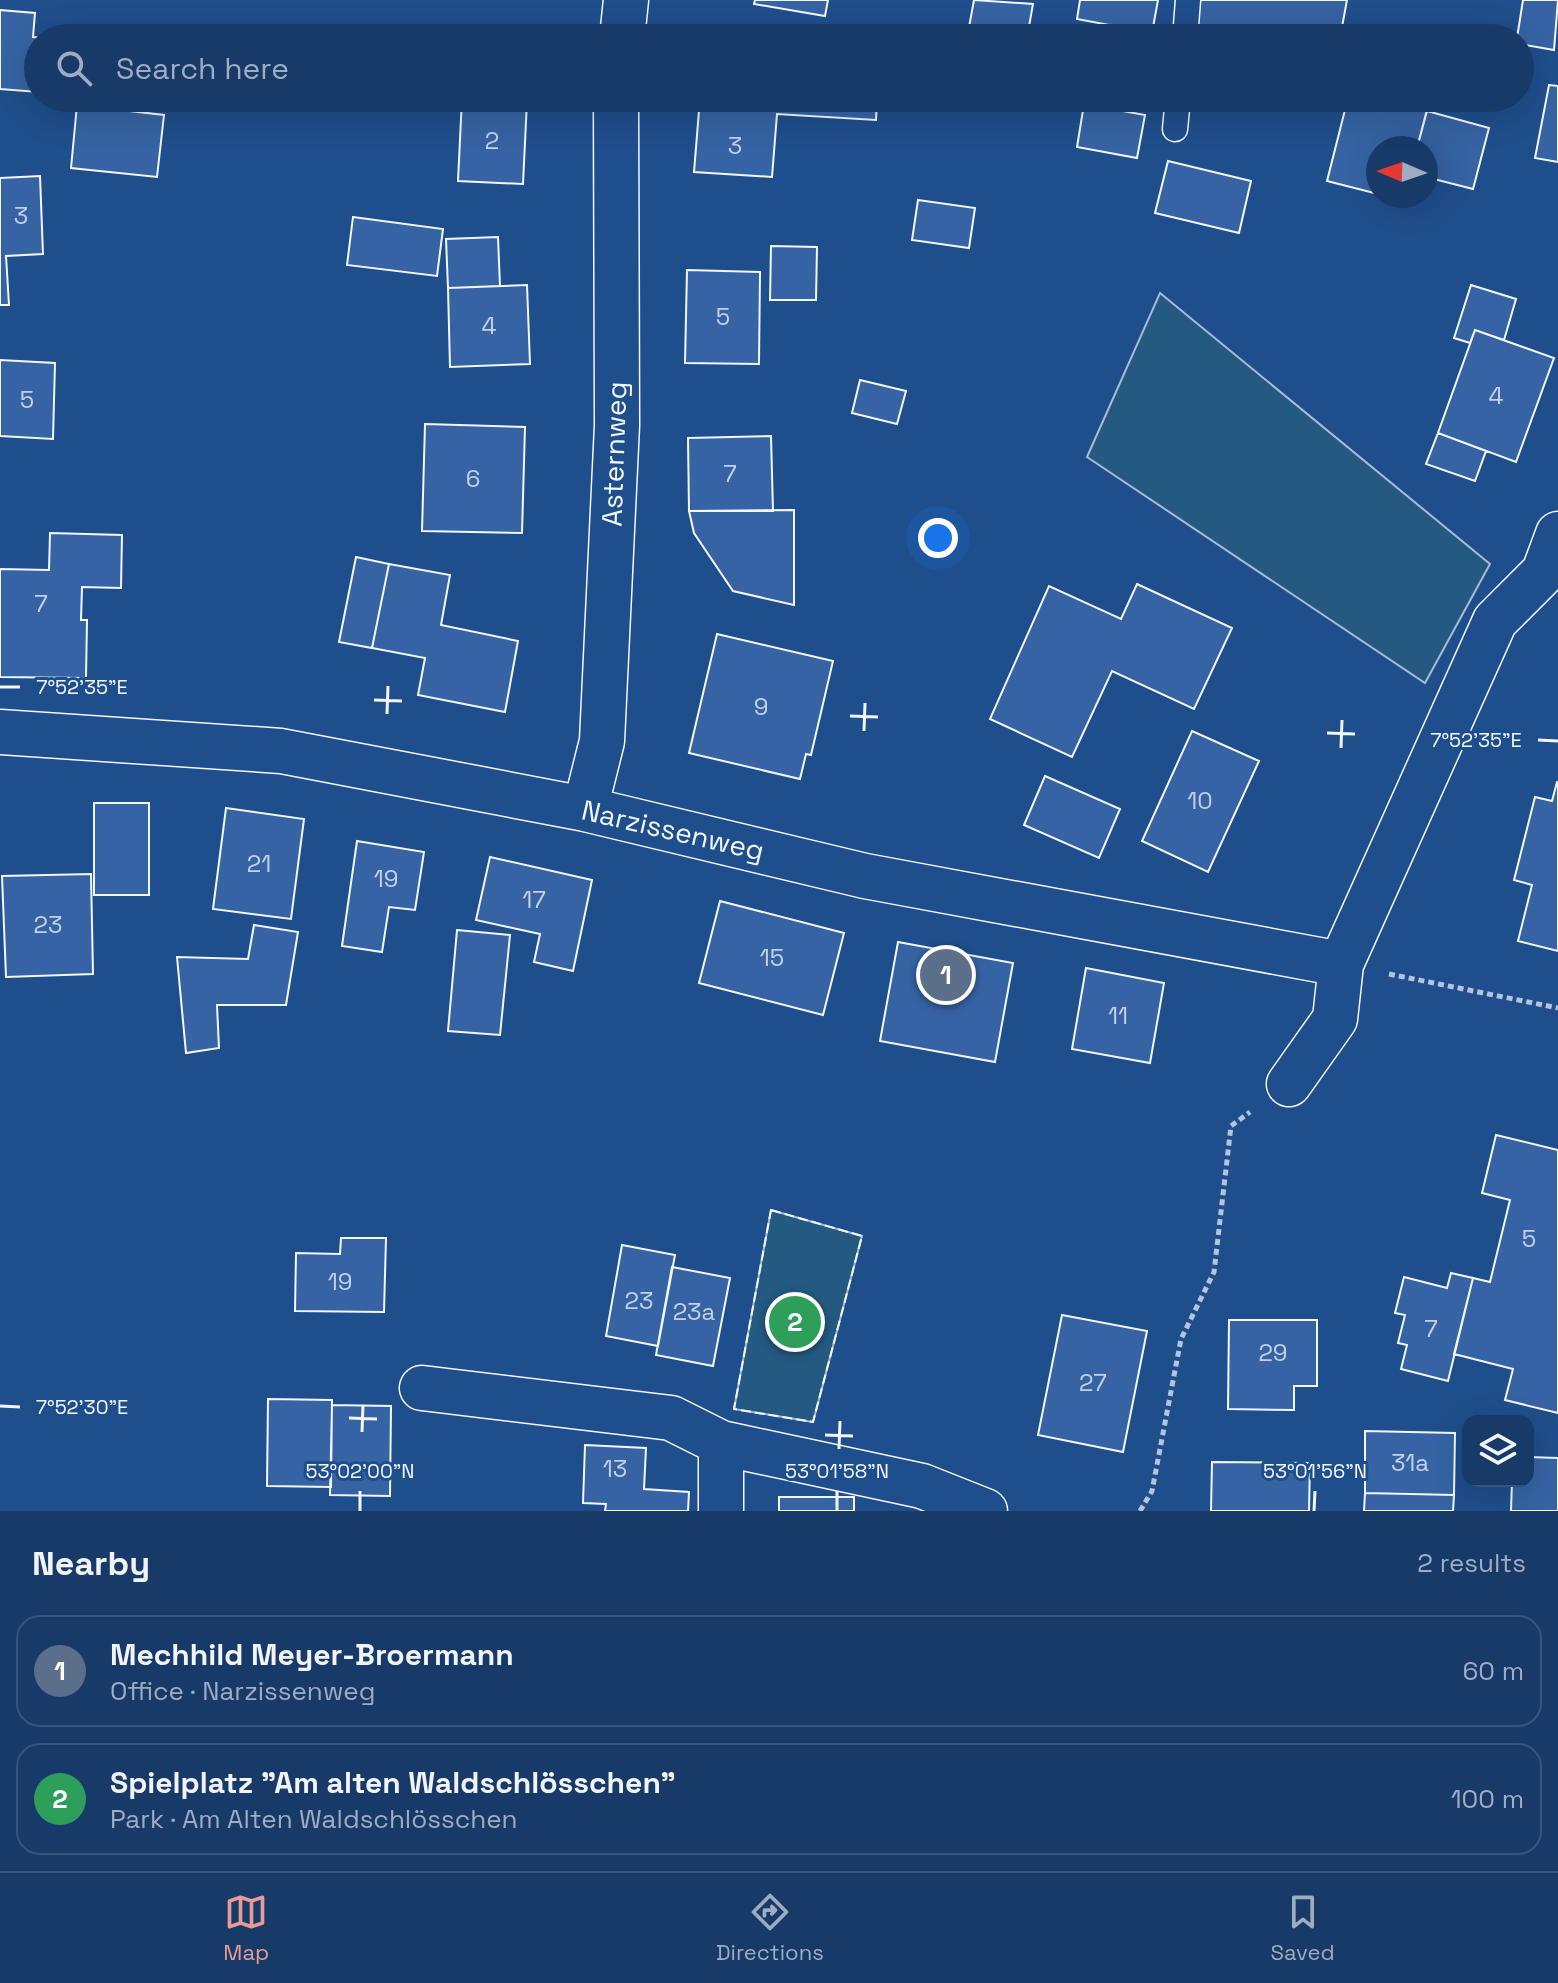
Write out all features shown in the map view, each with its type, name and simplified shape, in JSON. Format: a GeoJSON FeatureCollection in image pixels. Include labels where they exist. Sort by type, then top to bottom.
{"type":"FeatureCollection","features":[{"type":"Feature","properties":{"kind":"street"},"geometry":{"type":"LineString","coordinates":[[623,24],[626,0]]}},
{"type":"Feature","properties":{"kind":"street","name":"Asternweg"},"geometry":{"type":"LineString","coordinates":[[585,809],[602,741],[617,425],[616,112]]}},
{"type":"Feature","properties":{"kind":"street"},"geometry":{"type":"LineString","coordinates":[[1289,1084],[1335,1019],[1341,964],[1495,621],[1553,561]]}},
{"type":"Feature","properties":{"kind":"street","name":"Narzissenweg"},"geometry":{"type":"LineString","coordinates":[[0,732],[281,751],[585,809],[865,876],[1341,964]]}},
{"type":"Feature","properties":{"kind":"street"},"geometry":{"type":"LineString","coordinates":[[422,1388],[671,1418],[721,1443],[922,1486],[985,1511]]}},
{"type":"Feature","properties":{"kind":"street"},"geometry":{"type":"LineString","coordinates":[[721,1443],[721,1511]]}},
{"type":"Feature","properties":{"kind":"lane"},"geometry":{"type":"LineString","coordinates":[[1186,24],[1188,0]]}},
{"type":"Feature","properties":{"kind":"lane"},"geometry":{"type":"LineString","coordinates":[[1175,129],[1177,112]]}},
{"type":"Feature","properties":{"kind":"path"},"geometry":{"type":"LineString","coordinates":[[1341,964],[1558,1008]]}},
{"type":"Feature","properties":{"kind":"path"},"geometry":{"type":"LineString","coordinates":[[1140,1511],[1152,1491],[1181,1339],[1214,1272],[1231,1126],[1289,1084]]}},
{"type":"Feature","properties":{"kind":"shaded area"},"geometry":{"type":"Polygon","coordinates":[[[1160,293],[1490,564],[1425,683],[1087,457],[1160,293]]]}},
{"type":"Feature","properties":{"kind":"shaded area"},"geometry":{"type":"Polygon","coordinates":[[[771,1210],[862,1236],[813,1422],[734,1409],[771,1210]]]}},
{"type":"Feature","properties":{"kind":"building"},"geometry":{"type":"Polygon","coordinates":[[[755,0],[828,0],[825,16],[754,4],[755,0]]]}},
{"type":"Feature","properties":{"kind":"building"},"geometry":{"type":"Polygon","coordinates":[[[974,0],[1033,4],[1029,24],[970,24],[974,0]]]}},
{"type":"Feature","properties":{"kind":"building"},"geometry":{"type":"Polygon","coordinates":[[[1080,0],[1158,0],[1154,24],[1104,24],[1077,19],[1080,0]]]}},
{"type":"Feature","properties":{"kind":"building"},"geometry":{"type":"Polygon","coordinates":[[[1198,0],[1347,0],[1343,24],[1193,24],[1198,0]]]}},
{"type":"Feature","properties":{"kind":"building"},"geometry":{"type":"Polygon","coordinates":[[[1523,0],[1558,0],[1554,50],[1534,46],[1534,24],[1519,24],[1523,0]]]}},
{"type":"Feature","properties":{"kind":"building"},"geometry":{"type":"Polygon","coordinates":[[[0,10],[35,13],[34,24],[24,24],[24,91],[0,89],[0,10]]]}},
{"type":"Feature","properties":{"kind":"building"},"geometry":{"type":"Polygon","coordinates":[[[1549,85],[1558,86],[1558,162],[1535,158],[1549,85]]]}},
{"type":"Feature","properties":{"kind":"building"},"geometry":{"type":"Polygon","coordinates":[[[76,112],[164,115],[157,177],[71,168],[76,112]]]}},
{"type":"Feature","properties":{"kind":"building"},"geometry":{"type":"Polygon","coordinates":[[[461,112],[526,112],[523,184],[458,181],[461,112]]]}},
{"type":"Feature","properties":{"kind":"building"},"geometry":{"type":"Polygon","coordinates":[[[699,112],[876,112],[876,120],[777,114],[772,177],[694,172],[699,112]]]}},
{"type":"Feature","properties":{"kind":"building"},"geometry":{"type":"Polygon","coordinates":[[[1083,112],[1145,115],[1137,158],[1077,147],[1083,112]]]}},
{"type":"Feature","properties":{"kind":"building"},"geometry":{"type":"Polygon","coordinates":[[[1344,112],[1426,112],[1420,136],[1366,136],[1366,191],[1327,181],[1344,112]]]}},
{"type":"Feature","properties":{"kind":"building"},"geometry":{"type":"Polygon","coordinates":[[[1427,112],[1489,128],[1473,189],[1438,180],[1438,136],[1420,136],[1427,112]]]}},
{"type":"Feature","properties":{"kind":"building"},"geometry":{"type":"Polygon","coordinates":[[[1168,161],[1251,181],[1239,233],[1155,213],[1168,161]]]}},
{"type":"Feature","properties":{"kind":"building"},"geometry":{"type":"Polygon","coordinates":[[[40,176],[43,254],[6,256],[9,305],[0,305],[0,178],[40,176]]]}},
{"type":"Feature","properties":{"kind":"building"},"geometry":{"type":"Polygon","coordinates":[[[918,200],[975,208],[969,248],[912,240],[918,200]]]}},
{"type":"Feature","properties":{"kind":"building"},"geometry":{"type":"Polygon","coordinates":[[[353,217],[443,229],[437,276],[347,265],[353,217]]]}},
{"type":"Feature","properties":{"kind":"building"},"geometry":{"type":"Polygon","coordinates":[[[498,237],[500,286],[448,288],[446,239],[498,237]]]}},
{"type":"Feature","properties":{"kind":"building"},"geometry":{"type":"Polygon","coordinates":[[[771,246],[817,247],[816,300],[770,300],[771,246]]]}},
{"type":"Feature","properties":{"kind":"building"},"geometry":{"type":"Polygon","coordinates":[[[687,270],[760,272],[759,364],[685,363],[687,270]]]}},
{"type":"Feature","properties":{"kind":"building"},"geometry":{"type":"Polygon","coordinates":[[[527,285],[530,364],[450,367],[448,288],[527,285]]]}},
{"type":"Feature","properties":{"kind":"building"},"geometry":{"type":"Polygon","coordinates":[[[1471,285],[1516,299],[1504,340],[1475,330],[1470,343],[1454,338],[1471,285]]]}},
{"type":"Feature","properties":{"kind":"building"},"geometry":{"type":"Polygon","coordinates":[[[1475,330],[1554,358],[1516,462],[1438,433],[1475,330]]]}},
{"type":"Feature","properties":{"kind":"building"},"geometry":{"type":"Polygon","coordinates":[[[0,360],[55,363],[53,439],[0,436],[0,360]]]}},
{"type":"Feature","properties":{"kind":"building"},"geometry":{"type":"Polygon","coordinates":[[[860,380],[906,391],[897,424],[852,413],[860,380]]]}},
{"type":"Feature","properties":{"kind":"building"},"geometry":{"type":"Polygon","coordinates":[[[425,424],[525,427],[522,533],[422,531],[425,424]]]}},
{"type":"Feature","properties":{"kind":"building"},"geometry":{"type":"Polygon","coordinates":[[[1438,433],[1486,451],[1475,481],[1426,464],[1438,433]]]}},
{"type":"Feature","properties":{"kind":"building"},"geometry":{"type":"Polygon","coordinates":[[[771,436],[773,511],[689,511],[688,438],[771,436]]]}},
{"type":"Feature","properties":{"kind":"building"},"geometry":{"type":"Polygon","coordinates":[[[794,510],[794,605],[733,591],[694,533],[689,511],[794,510]]]}},
{"type":"Feature","properties":{"kind":"building"},"geometry":{"type":"Polygon","coordinates":[[[50,533],[122,535],[121,588],[82,587],[81,620],[87,620],[86,678],[0,677],[0,569],[49,570],[50,533]]]}},
{"type":"Feature","properties":{"kind":"building"},"geometry":{"type":"Polygon","coordinates":[[[356,557],[389,564],[372,648],[339,642],[356,557]]]}},
{"type":"Feature","properties":{"kind":"building"},"geometry":{"type":"Polygon","coordinates":[[[389,564],[450,575],[441,625],[518,641],[505,712],[418,695],[425,658],[372,648],[389,564]]]}},
{"type":"Feature","properties":{"kind":"building"},"geometry":{"type":"Polygon","coordinates":[[[1137,584],[1232,628],[1194,709],[1112,671],[1072,757],[990,719],[1049,586],[1121,619],[1137,584]]]}},
{"type":"Feature","properties":{"kind":"building"},"geometry":{"type":"Polygon","coordinates":[[[717,634],[833,661],[811,755],[806,754],[800,779],[689,753],[717,634]]]}},
{"type":"Feature","properties":{"kind":"building"},"geometry":{"type":"Polygon","coordinates":[[[1192,731],[1259,761],[1208,872],[1142,841],[1192,731]]]}},
{"type":"Feature","properties":{"kind":"building"},"geometry":{"type":"Polygon","coordinates":[[[1045,776],[1120,809],[1099,858],[1024,825],[1045,776]]]}},
{"type":"Feature","properties":{"kind":"building"},"geometry":{"type":"Polygon","coordinates":[[[1557,782],[1558,951],[1518,941],[1532,885],[1514,880],[1535,797],[1552,801],[1557,782]]]}},
{"type":"Feature","properties":{"kind":"building"},"geometry":{"type":"Polygon","coordinates":[[[94,803],[149,803],[149,895],[94,895],[94,803]]]}},
{"type":"Feature","properties":{"kind":"building"},"geometry":{"type":"Polygon","coordinates":[[[226,808],[304,819],[291,919],[213,909],[226,808]]]}},
{"type":"Feature","properties":{"kind":"building"},"geometry":{"type":"Polygon","coordinates":[[[357,841],[424,852],[415,910],[389,907],[382,952],[342,946],[357,841]]]}},
{"type":"Feature","properties":{"kind":"building"},"geometry":{"type":"Polygon","coordinates":[[[490,857],[592,880],[573,971],[534,962],[540,934],[476,920],[490,857]]]}},
{"type":"Feature","properties":{"kind":"building"},"geometry":{"type":"Polygon","coordinates":[[[91,874],[93,974],[6,977],[2,876],[91,874]]]}},
{"type":"Feature","properties":{"kind":"building"},"geometry":{"type":"Polygon","coordinates":[[[720,901],[844,933],[823,1015],[699,983],[720,901]]]}},
{"type":"Feature","properties":{"kind":"building"},"geometry":{"type":"Polygon","coordinates":[[[254,925],[298,932],[286,1005],[217,1005],[219,1048],[186,1053],[177,957],[248,959],[254,925]]]}},
{"type":"Feature","properties":{"kind":"building"},"geometry":{"type":"Polygon","coordinates":[[[457,930],[510,935],[500,1035],[448,1031],[457,930]]]}},
{"type":"Feature","properties":{"kind":"building"},"geometry":{"type":"Polygon","coordinates":[[[898,942],[1013,963],[995,1062],[880,1041],[898,942]]]}},
{"type":"Feature","properties":{"kind":"building"},"geometry":{"type":"Polygon","coordinates":[[[1086,968],[1164,983],[1150,1063],[1072,1049],[1086,968]]]}},
{"type":"Feature","properties":{"kind":"building"},"geometry":{"type":"Polygon","coordinates":[[[1496,1135],[1558,1150],[1558,1413],[1505,1400],[1513,1369],[1454,1354],[1473,1278],[1490,1282],[1510,1200],[1482,1193],[1496,1135]]]}},
{"type":"Feature","properties":{"kind":"building"},"geometry":{"type":"Polygon","coordinates":[[[341,1238],[386,1238],[384,1312],[295,1311],[296,1253],[340,1254],[341,1238]]]}},
{"type":"Feature","properties":{"kind":"building"},"geometry":{"type":"Polygon","coordinates":[[[622,1245],[675,1255],[658,1346],[606,1336],[622,1245]]]}},
{"type":"Feature","properties":{"kind":"building"},"geometry":{"type":"Polygon","coordinates":[[[672,1267],[730,1278],[713,1366],[656,1355],[672,1267]]]}},
{"type":"Feature","properties":{"kind":"building"},"geometry":{"type":"Polygon","coordinates":[[[1451,1273],[1473,1278],[1448,1381],[1401,1369],[1407,1345],[1398,1343],[1405,1315],[1395,1313],[1404,1277],[1447,1288],[1451,1273]]]}},
{"type":"Feature","properties":{"kind":"building"},"geometry":{"type":"Polygon","coordinates":[[[1062,1315],[1147,1331],[1123,1452],[1038,1435],[1062,1315]]]}},
{"type":"Feature","properties":{"kind":"building"},"geometry":{"type":"Polygon","coordinates":[[[1229,1320],[1317,1320],[1317,1386],[1294,1386],[1294,1410],[1228,1409],[1229,1320]]]}},
{"type":"Feature","properties":{"kind":"building"},"geometry":{"type":"Polygon","coordinates":[[[268,1399],[332,1400],[331,1487],[267,1486],[268,1399]]]}},
{"type":"Feature","properties":{"kind":"building"},"geometry":{"type":"Polygon","coordinates":[[[332,1405],[391,1406],[390,1496],[330,1495],[332,1405]]]}},
{"type":"Feature","properties":{"kind":"building"},"geometry":{"type":"Polygon","coordinates":[[[1365,1431],[1455,1433],[1454,1495],[1365,1493],[1365,1431]]]}},
{"type":"Feature","properties":{"kind":"building"},"geometry":{"type":"Polygon","coordinates":[[[585,1445],[646,1448],[644,1489],[689,1492],[688,1511],[605,1511],[606,1504],[583,1503],[585,1445]]]}},
{"type":"Feature","properties":{"kind":"building"},"geometry":{"type":"Polygon","coordinates":[[[1534,1457],[1558,1458],[1558,1511],[1511,1511],[1512,1487],[1534,1487],[1534,1457]]]}},
{"type":"Feature","properties":{"kind":"building"},"geometry":{"type":"Polygon","coordinates":[[[1212,1462],[1310,1463],[1309,1511],[1211,1511],[1212,1462]]]}},
{"type":"Feature","properties":{"kind":"building"},"geometry":{"type":"Polygon","coordinates":[[[1365,1493],[1454,1495],[1453,1511],[1364,1511],[1365,1493]]]}},
{"type":"Feature","properties":{"kind":"building"},"geometry":{"type":"Polygon","coordinates":[[[779,1497],[854,1497],[854,1511],[779,1511],[779,1497]]]}},
{"type":"Feature","properties":{"kind":"fence"},"geometry":{"type":"LineString","coordinates":[[771,1210],[862,1236],[813,1422],[734,1409],[771,1210]]}},
{"type":"Feature","properties":{"kind":"place","name":"Mechhild Meyer-Broermann"},"geometry":{"type":"Point","coordinates":[946,975]}},
{"type":"Feature","properties":{"kind":"place","name":"Spielplatz \"Am alten Waldschlösschen\""},"geometry":{"type":"Point","coordinates":[795,1322]}}]}
